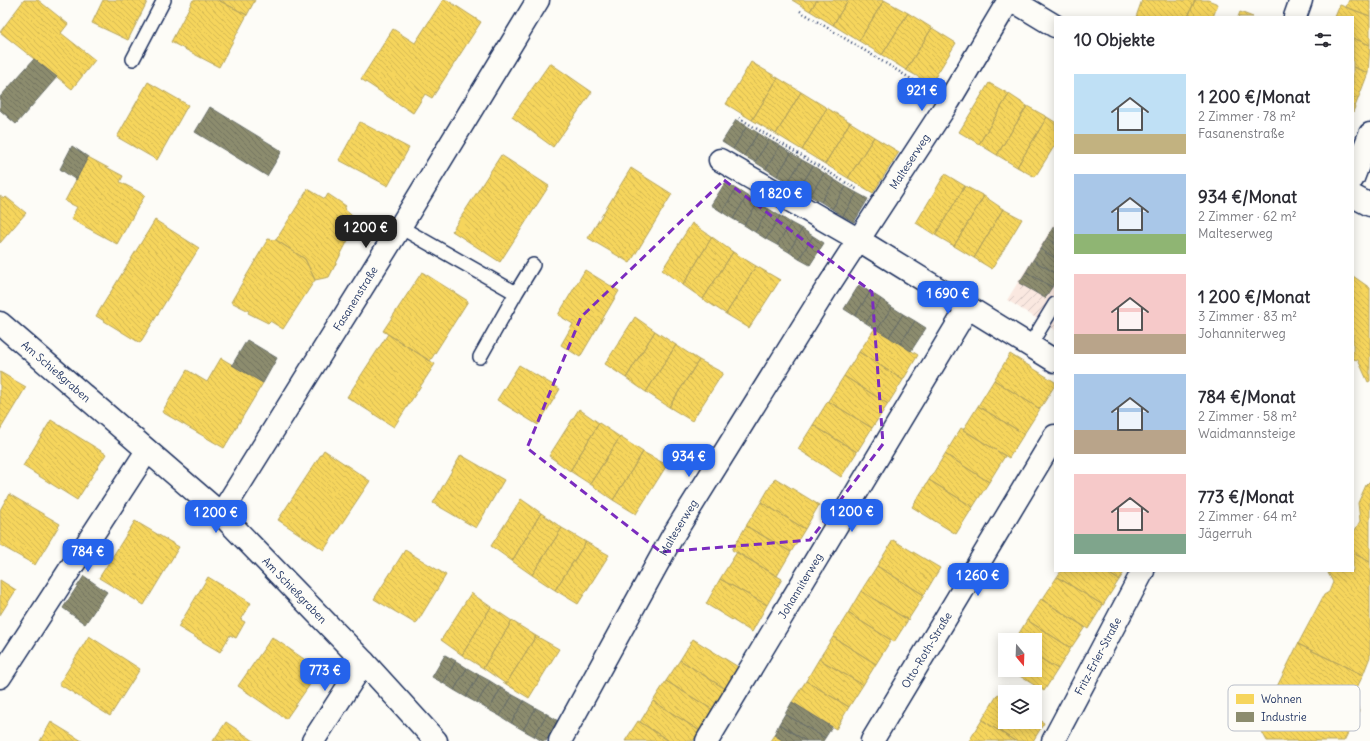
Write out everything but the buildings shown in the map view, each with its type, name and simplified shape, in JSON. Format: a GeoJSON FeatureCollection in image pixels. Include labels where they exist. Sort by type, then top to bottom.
{"type":"FeatureCollection","features":[{"type":"Feature","properties":{"kind":"street","name":"Fasanenstraße"},"geometry":{"type":"LineString","coordinates":[[221,514],[400,227],[538,0]]}},
{"type":"Feature","properties":{"kind":"street"},"geometry":{"type":"LineString","coordinates":[[1011,0],[1054,25]]}},
{"type":"Feature","properties":{"kind":"street","name":"Malteserweg"},"geometry":{"type":"LineString","coordinates":[[560,741],[672,537],[821,298],[883,205],[1011,0]]}},
{"type":"Feature","properties":{"kind":"street"},"geometry":{"type":"LineString","coordinates":[[1295,16],[1301,0]]}},
{"type":"Feature","properties":{"kind":"street"},"geometry":{"type":"LineString","coordinates":[[1354,175],[1370,134]]}},
{"type":"Feature","properties":{"kind":"street"},"geometry":{"type":"LineString","coordinates":[[720,160],[859,240],[1054,360]]}},
{"type":"Feature","properties":{"kind":"street"},"geometry":{"type":"LineString","coordinates":[[1354,197],[1370,205]]}},
{"type":"Feature","properties":{"kind":"street","name":"Johanniterweg"},"geometry":{"type":"LineString","coordinates":[[707,741],[968,307]]}},
{"type":"Feature","properties":{"kind":"street","name":"Am Schießgraben"},"geometry":{"type":"LineString","coordinates":[[0,323],[221,514],[364,662],[436,741]]}},
{"type":"Feature","properties":{"kind":"street","name":"Otto-Roth-Straße"},"geometry":{"type":"LineString","coordinates":[[872,741],[1054,438]]}},
{"type":"Feature","properties":{"kind":"street"},"geometry":{"type":"LineString","coordinates":[[0,677],[147,451]]}},
{"type":"Feature","properties":{"kind":"street","name":"Fritz-Erler-Straße"},"geometry":{"type":"LineString","coordinates":[[1053,741],[1142,572]]}},
{"type":"Feature","properties":{"kind":"street"},"geometry":{"type":"LineString","coordinates":[[313,741],[364,662]]}},
{"type":"Feature","properties":{"kind":"lane"},"geometry":{"type":"LineString","coordinates":[[133,59],[164,0]]}},
{"type":"Feature","properties":{"kind":"lane"},"geometry":{"type":"LineString","coordinates":[[400,227],[516,292]]}},
{"type":"Feature","properties":{"kind":"lane"},"geometry":{"type":"LineString","coordinates":[[480,357],[516,292],[533,265]]}},
{"type":"Feature","properties":{"kind":"lane"},"geometry":{"type":"LineString","coordinates":[[1030,345],[1054,306]]}},
{"type":"Feature","properties":{"kind":"path"},"geometry":{"type":"LineString","coordinates":[[800,12],[949,101]]}},
{"type":"Feature","properties":{"kind":"path"},"geometry":{"type":"LineString","coordinates":[[739,118],[883,205]]}},
{"type":"Feature","properties":{"kind":"highlighted area"},"geometry":{"type":"Polygon","coordinates":[[[724,180],[872,292],[883,444],[810,540],[661,552],[527,448],[581,317],[724,180]]]}},
{"type":"Feature","properties":{"kind":"shaded area"},"geometry":{"type":"Polygon","coordinates":[[[1054,225],[1054,329],[1007,300],[1054,225]]]}}]}
